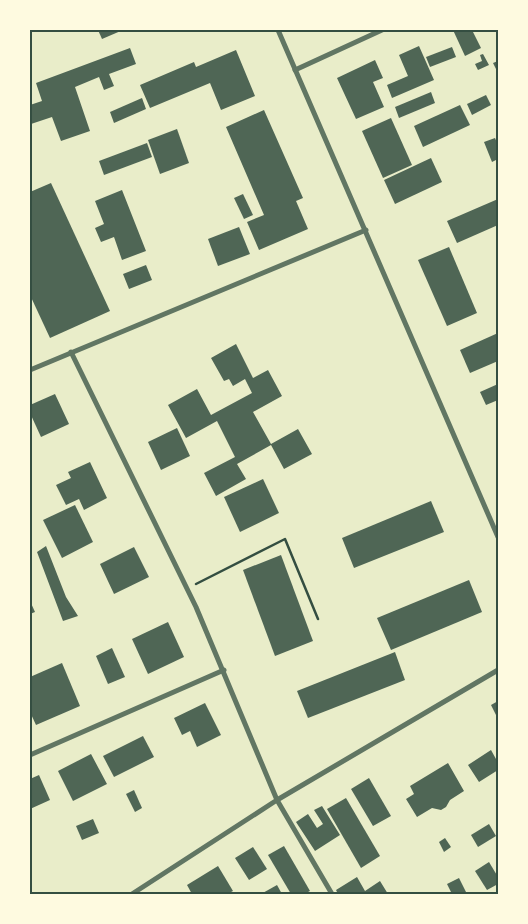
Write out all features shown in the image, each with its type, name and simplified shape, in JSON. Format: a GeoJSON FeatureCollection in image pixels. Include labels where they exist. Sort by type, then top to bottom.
{"type":"FeatureCollection","features":[{"type":"Feature","properties":{"kind":"street"},"geometry":{"type":"LineString","coordinates":[[278,30],[498,536]]}},
{"type":"Feature","properties":{"kind":"street"},"geometry":{"type":"LineString","coordinates":[[295,70],[382,30]]}},
{"type":"Feature","properties":{"kind":"street"},"geometry":{"type":"LineString","coordinates":[[30,370],[366,230]]}},
{"type":"Feature","properties":{"kind":"street"},"geometry":{"type":"LineString","coordinates":[[71,352],[187,588],[224,670],[277,800],[332,894]]}},
{"type":"Feature","properties":{"kind":"street"},"geometry":{"type":"LineString","coordinates":[[30,755],[224,670]]}},
{"type":"Feature","properties":{"kind":"street"},"geometry":{"type":"LineString","coordinates":[[132,894],[277,800],[498,670]]}},
{"type":"Feature","properties":{"kind":"path"},"geometry":{"type":"LineString","coordinates":[[187,588],[285,539],[318,619]]}},
{"type":"Feature","properties":{"kind":"building"},"geometry":{"type":"Polygon","coordinates":[[[98,30],[123,30],[102,39],[98,30]]]}},
{"type":"Feature","properties":{"kind":"building"},"geometry":{"type":"Polygon","coordinates":[[[453,30],[472,30],[481,48],[465,56],[453,30]]]}},
{"type":"Feature","properties":{"kind":"building"},"geometry":{"type":"Polygon","coordinates":[[[419,46],[434,80],[392,98],[387,85],[408,76],[399,55],[419,46]]]}},
{"type":"Feature","properties":{"kind":"building"},"geometry":{"type":"Polygon","coordinates":[[[452,47],[456,57],[430,67],[426,57],[452,47]]]}},
{"type":"Feature","properties":{"kind":"building"},"geometry":{"type":"Polygon","coordinates":[[[130,48],[136,64],[109,74],[114,86],[104,90],[99,77],[75,87],[90,131],[61,141],[52,117],[31,124],[30,105],[42,101],[36,83],[130,48]]]}},
{"type":"Feature","properties":{"kind":"building"},"geometry":{"type":"Polygon","coordinates":[[[236,50],[255,96],[221,110],[210,83],[150,108],[140,85],[194,62],[196,67],[236,50]]]}},
{"type":"Feature","properties":{"kind":"building"},"geometry":{"type":"Polygon","coordinates":[[[483,54],[489,65],[478,70],[475,64],[482,61],[480,55],[483,54]]]}},
{"type":"Feature","properties":{"kind":"building"},"geometry":{"type":"Polygon","coordinates":[[[375,60],[383,78],[373,82],[384,107],[356,119],[337,78],[375,60]]]}},
{"type":"Feature","properties":{"kind":"building"},"geometry":{"type":"Polygon","coordinates":[[[498,61],[498,73],[493,63],[498,61]]]}},
{"type":"Feature","properties":{"kind":"building"},"geometry":{"type":"Polygon","coordinates":[[[431,92],[435,103],[399,118],[395,107],[431,92]]]}},
{"type":"Feature","properties":{"kind":"building"},"geometry":{"type":"Polygon","coordinates":[[[486,95],[491,105],[472,115],[467,104],[486,95]]]}},
{"type":"Feature","properties":{"kind":"building"},"geometry":{"type":"Polygon","coordinates":[[[142,98],[146,109],[114,123],[110,112],[142,98]]]}},
{"type":"Feature","properties":{"kind":"building"},"geometry":{"type":"Polygon","coordinates":[[[460,105],[470,125],[423,147],[414,126],[460,105]]]}},
{"type":"Feature","properties":{"kind":"building"},"geometry":{"type":"Polygon","coordinates":[[[264,110],[303,198],[296,201],[308,229],[259,250],[247,222],[264,215],[226,127],[264,110]]]}},
{"type":"Feature","properties":{"kind":"building"},"geometry":{"type":"Polygon","coordinates":[[[391,118],[412,165],[383,178],[362,131],[391,118]]]}},
{"type":"Feature","properties":{"kind":"building"},"geometry":{"type":"Polygon","coordinates":[[[177,129],[189,163],[160,174],[148,140],[177,129]]]}},
{"type":"Feature","properties":{"kind":"building"},"geometry":{"type":"Polygon","coordinates":[[[495,138],[498,145],[498,159],[492,162],[484,142],[495,138]]]}},
{"type":"Feature","properties":{"kind":"building"},"geometry":{"type":"Polygon","coordinates":[[[147,143],[152,157],[104,175],[99,161],[147,143]]]}},
{"type":"Feature","properties":{"kind":"building"},"geometry":{"type":"Polygon","coordinates":[[[431,158],[442,182],[395,204],[384,180],[431,158]]]}},
{"type":"Feature","properties":{"kind":"building"},"geometry":{"type":"Polygon","coordinates":[[[51,183],[110,311],[50,338],[30,295],[30,192],[51,183]]]}},
{"type":"Feature","properties":{"kind":"building"},"geometry":{"type":"Polygon","coordinates":[[[122,190],[146,251],[122,260],[114,237],[101,242],[95,228],[104,224],[95,201],[122,190]]]}},
{"type":"Feature","properties":{"kind":"building"},"geometry":{"type":"Polygon","coordinates":[[[243,194],[253,215],[244,219],[234,198],[243,194]]]}},
{"type":"Feature","properties":{"kind":"building"},"geometry":{"type":"Polygon","coordinates":[[[498,199],[498,225],[457,243],[447,221],[498,199]]]}},
{"type":"Feature","properties":{"kind":"building"},"geometry":{"type":"Polygon","coordinates":[[[239,227],[250,254],[218,266],[208,239],[239,227]]]}},
{"type":"Feature","properties":{"kind":"building"},"geometry":{"type":"Polygon","coordinates":[[[449,247],[477,313],[447,326],[418,260],[449,247]]]}},
{"type":"Feature","properties":{"kind":"building"},"geometry":{"type":"Polygon","coordinates":[[[146,265],[152,280],[129,289],[123,274],[146,265]]]}},
{"type":"Feature","properties":{"kind":"building"},"geometry":{"type":"Polygon","coordinates":[[[498,333],[498,361],[470,373],[460,350],[498,333]]]}},
{"type":"Feature","properties":{"kind":"building"},"geometry":{"type":"Polygon","coordinates":[[[236,344],[253,378],[268,370],[282,396],[253,412],[271,444],[298,429],[312,454],[284,469],[271,445],[237,464],[246,479],[216,496],[204,473],[235,457],[217,421],[186,438],[168,405],[197,389],[211,415],[252,393],[245,379],[233,386],[229,379],[224,381],[211,358],[236,344]]]}},
{"type":"Feature","properties":{"kind":"building"},"geometry":{"type":"Polygon","coordinates":[[[498,384],[498,400],[486,405],[480,392],[498,384]]]}},
{"type":"Feature","properties":{"kind":"building"},"geometry":{"type":"Polygon","coordinates":[[[55,394],[69,424],[41,437],[30,413],[30,405],[55,394]]]}},
{"type":"Feature","properties":{"kind":"building"},"geometry":{"type":"Polygon","coordinates":[[[177,428],[190,456],[161,470],[148,442],[177,428]]]}},
{"type":"Feature","properties":{"kind":"building"},"geometry":{"type":"Polygon","coordinates":[[[90,462],[107,498],[84,510],[79,499],[66,505],[56,485],[71,478],[68,472],[90,462]]]}},
{"type":"Feature","properties":{"kind":"building"},"geometry":{"type":"Polygon","coordinates":[[[263,479],[279,513],[240,532],[224,497],[263,479]]]}},
{"type":"Feature","properties":{"kind":"building"},"geometry":{"type":"Polygon","coordinates":[[[431,501],[444,532],[354,568],[342,538],[431,501]]]}},
{"type":"Feature","properties":{"kind":"building"},"geometry":{"type":"Polygon","coordinates":[[[75,505],[93,542],[62,558],[43,520],[75,505]]]}},
{"type":"Feature","properties":{"kind":"building"},"geometry":{"type":"Polygon","coordinates":[[[46,546],[66,597],[78,616],[63,621],[37,552],[46,546]]]}},
{"type":"Feature","properties":{"kind":"building"},"geometry":{"type":"Polygon","coordinates":[[[134,547],[149,577],[114,594],[100,564],[134,547]]]}},
{"type":"Feature","properties":{"kind":"building"},"geometry":{"type":"Polygon","coordinates":[[[281,555],[313,641],[275,656],[243,570],[281,555]]]}},
{"type":"Feature","properties":{"kind":"building"},"geometry":{"type":"Polygon","coordinates":[[[469,580],[482,612],[391,650],[377,618],[469,580]]]}},
{"type":"Feature","properties":{"kind":"building"},"geometry":{"type":"Polygon","coordinates":[[[30,601],[35,612],[30,614],[30,601]]]}},
{"type":"Feature","properties":{"kind":"building"},"geometry":{"type":"Polygon","coordinates":[[[168,622],[184,657],[148,674],[132,639],[168,622]]]}},
{"type":"Feature","properties":{"kind":"building"},"geometry":{"type":"Polygon","coordinates":[[[112,648],[125,677],[108,684],[96,656],[112,648]]]}},
{"type":"Feature","properties":{"kind":"building"},"geometry":{"type":"Polygon","coordinates":[[[395,652],[405,680],[308,718],[297,691],[395,652]]]}},
{"type":"Feature","properties":{"kind":"building"},"geometry":{"type":"Polygon","coordinates":[[[62,663],[80,706],[36,725],[30,712],[30,677],[62,663]]]}},
{"type":"Feature","properties":{"kind":"building"},"geometry":{"type":"Polygon","coordinates":[[[498,701],[498,714],[496,715],[491,705],[498,701]]]}},
{"type":"Feature","properties":{"kind":"building"},"geometry":{"type":"Polygon","coordinates":[[[205,703],[221,735],[197,747],[190,731],[182,735],[174,718],[205,703]]]}},
{"type":"Feature","properties":{"kind":"building"},"geometry":{"type":"Polygon","coordinates":[[[143,736],[154,757],[114,777],[103,756],[143,736]]]}},
{"type":"Feature","properties":{"kind":"building"},"geometry":{"type":"Polygon","coordinates":[[[491,750],[496,759],[498,758],[498,770],[479,782],[468,765],[491,750]]]}},
{"type":"Feature","properties":{"kind":"building"},"geometry":{"type":"Polygon","coordinates":[[[91,754],[107,784],[73,801],[58,771],[91,754]]]}},
{"type":"Feature","properties":{"kind":"building"},"geometry":{"type":"Polygon","coordinates":[[[448,763],[464,791],[450,800],[446,807],[441,810],[432,808],[417,817],[406,799],[414,794],[410,786],[448,763]]]}},
{"type":"Feature","properties":{"kind":"building"},"geometry":{"type":"Polygon","coordinates":[[[39,775],[50,800],[30,809],[30,779],[39,775]]]}},
{"type":"Feature","properties":{"kind":"building"},"geometry":{"type":"Polygon","coordinates":[[[369,778],[391,816],[373,826],[351,789],[369,778]]]}},
{"type":"Feature","properties":{"kind":"building"},"geometry":{"type":"Polygon","coordinates":[[[134,790],[142,808],[135,812],[126,794],[134,790]]]}},
{"type":"Feature","properties":{"kind":"building"},"geometry":{"type":"Polygon","coordinates":[[[346,798],[380,856],[361,868],[327,809],[346,798]]]}},
{"type":"Feature","properties":{"kind":"building"},"geometry":{"type":"Polygon","coordinates":[[[322,806],[340,835],[315,851],[296,822],[308,814],[317,828],[323,824],[314,810],[322,806]]]}},
{"type":"Feature","properties":{"kind":"building"},"geometry":{"type":"Polygon","coordinates":[[[93,819],[99,833],[82,840],[76,826],[93,819]]]}},
{"type":"Feature","properties":{"kind":"building"},"geometry":{"type":"Polygon","coordinates":[[[489,824],[496,836],[478,847],[471,835],[489,824]]]}},
{"type":"Feature","properties":{"kind":"building"},"geometry":{"type":"Polygon","coordinates":[[[445,838],[451,847],[444,852],[439,842],[445,838]]]}},
{"type":"Feature","properties":{"kind":"building"},"geometry":{"type":"Polygon","coordinates":[[[284,846],[310,891],[304,894],[291,894],[268,855],[284,846]]]}},
{"type":"Feature","properties":{"kind":"building"},"geometry":{"type":"Polygon","coordinates":[[[253,847],[267,869],[249,880],[235,858],[253,847]]]}},
{"type":"Feature","properties":{"kind":"building"},"geometry":{"type":"Polygon","coordinates":[[[489,862],[498,877],[498,884],[487,890],[475,871],[489,862]]]}},
{"type":"Feature","properties":{"kind":"building"},"geometry":{"type":"Polygon","coordinates":[[[218,866],[233,891],[227,894],[192,894],[187,885],[218,866]]]}},
{"type":"Feature","properties":{"kind":"building"},"geometry":{"type":"Polygon","coordinates":[[[357,877],[365,891],[380,881],[388,894],[338,894],[336,890],[357,877]]]}},
{"type":"Feature","properties":{"kind":"building"},"geometry":{"type":"Polygon","coordinates":[[[459,878],[467,894],[452,894],[447,884],[459,878]]]}},
{"type":"Feature","properties":{"kind":"building"},"geometry":{"type":"Polygon","coordinates":[[[277,885],[282,894],[261,894],[277,885]]]}}]}
